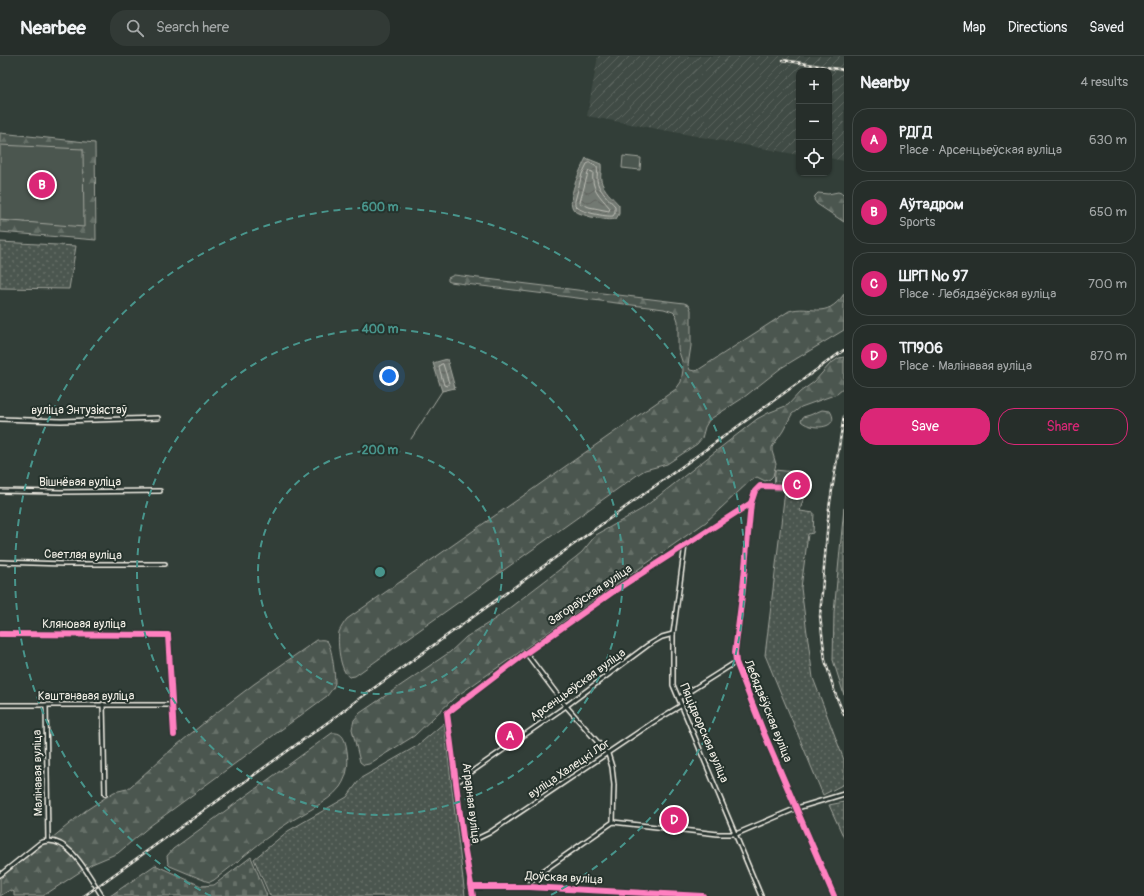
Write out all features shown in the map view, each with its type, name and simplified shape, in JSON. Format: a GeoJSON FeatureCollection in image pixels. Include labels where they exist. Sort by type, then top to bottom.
{"type":"FeatureCollection","features":[{"type":"Feature","properties":{"kind":"street","name":"вуліца Энтузіястаў"},"geometry":{"type":"LineString","coordinates":[[0,419],[61,421],[158,418]]}},
{"type":"Feature","properties":{"kind":"street","name":"Лебядзёўская вуліца"},"geometry":{"type":"LineString","coordinates":[[791,487],[760,486],[755,491],[751,503],[735,652],[736,662],[763,732],[834,896]]}},
{"type":"Feature","properties":{"kind":"street","name":"Вішнёвая вуліца"},"geometry":{"type":"LineString","coordinates":[[0,491],[160,491]]}},
{"type":"Feature","properties":{"kind":"street","name":"Загораўская вуліца"},"geometry":{"type":"LineString","coordinates":[[447,713],[526,653],[614,591],[751,503]]}},
{"type":"Feature","properties":{"kind":"street","name":"Пяцідворская вуліца"},"geometry":{"type":"LineString","coordinates":[[685,545],[673,634],[673,685],[761,896]]}},
{"type":"Feature","properties":{"kind":"street","name":"Светлая вуліца"},"geometry":{"type":"LineString","coordinates":[[0,562],[64,564],[165,564]]}},
{"type":"Feature","properties":{"kind":"street","name":"Кляновая вуліца"},"geometry":{"type":"LineString","coordinates":[[0,634],[168,635],[171,705]]}},
{"type":"Feature","properties":{"kind":"street","name":"Арсенцьеўская вуліца"},"geometry":{"type":"LineString","coordinates":[[457,782],[566,706],[648,645],[662,637],[673,634]]}},
{"type":"Feature","properties":{"kind":"street"},"geometry":{"type":"LineString","coordinates":[[526,653],[566,706],[608,754],[612,767],[614,785],[613,822]]}},
{"type":"Feature","properties":{"kind":"street"},"geometry":{"type":"LineString","coordinates":[[679,698],[736,662]]}},
{"type":"Feature","properties":{"kind":"street"},"geometry":{"type":"LineString","coordinates":[[103,704],[106,794]]}},
{"type":"Feature","properties":{"kind":"street","name":"Каштанавая вуліца"},"geometry":{"type":"LineString","coordinates":[[0,705],[171,705]]}},
{"type":"Feature","properties":{"kind":"street","name":"Малінавая вуліца"},"geometry":{"type":"LineString","coordinates":[[46,705],[48,841]]}},
{"type":"Feature","properties":{"kind":"street"},"geometry":{"type":"LineString","coordinates":[[171,705],[174,735]]}},
{"type":"Feature","properties":{"kind":"street","name":"вуліца Халецкі Лог"},"geometry":{"type":"LineString","coordinates":[[464,845],[489,833],[652,723],[682,705]]}},
{"type":"Feature","properties":{"kind":"street","name":"Аграрная вуліца"},"geometry":{"type":"LineString","coordinates":[[447,713],[464,845],[473,896]]}},
{"type":"Feature","properties":{"kind":"street"},"geometry":{"type":"LineString","coordinates":[[529,887],[533,878],[613,822],[718,834],[736,834],[797,808],[844,794]]}},
{"type":"Feature","properties":{"kind":"street"},"geometry":{"type":"LineString","coordinates":[[0,875],[40,843],[48,841],[59,844],[82,862],[102,896]]}},
{"type":"Feature","properties":{"kind":"street","name":"Доўская вуліца"},"geometry":{"type":"LineString","coordinates":[[472,887],[529,887],[703,896]]}},
{"type":"Feature","properties":{"kind":"shaded area"},"geometry":{"type":"Polygon","coordinates":[[[598,56],[844,56],[844,161],[832,159],[832,68],[796,68],[796,154],[587,116],[598,56]]]}},
{"type":"Feature","properties":{"kind":"green space"},"geometry":{"type":"Polygon","coordinates":[[[0,133],[95,143],[96,240],[0,232],[0,220],[84,226],[0,145],[0,133]]]}},
{"type":"Feature","properties":{"kind":"green space"},"geometry":{"type":"Polygon","coordinates":[[[0,145],[83,149],[84,227],[0,220],[0,145]]]}},
{"type":"Feature","properties":{"kind":"green space"},"geometry":{"type":"Polygon","coordinates":[[[623,156],[641,158],[640,170],[622,168],[623,156]]]}},
{"type":"Feature","properties":{"kind":"green space"},"geometry":{"type":"Polygon","coordinates":[[[838,192],[844,194],[844,222],[817,204],[814,200],[818,193],[828,194],[838,192]]]}},
{"type":"Feature","properties":{"kind":"green space"},"geometry":{"type":"Polygon","coordinates":[[[0,242],[76,246],[69,289],[0,288],[0,242]]]}},
{"type":"Feature","properties":{"kind":"green space"},"geometry":{"type":"Polygon","coordinates":[[[454,275],[684,303],[689,305],[691,310],[691,346],[688,365],[690,370],[695,371],[789,311],[797,309],[824,309],[837,302],[844,294],[844,330],[781,368],[743,398],[709,420],[702,438],[697,444],[667,464],[645,470],[640,473],[355,676],[349,677],[343,669],[341,663],[338,643],[339,632],[347,619],[676,389],[681,382],[683,370],[678,349],[678,321],[673,312],[664,309],[448,281],[448,278],[454,275]]]}},
{"type":"Feature","properties":{"kind":"green space"},"geometry":{"type":"Polygon","coordinates":[[[844,357],[844,388],[837,394],[801,407],[792,414],[772,447],[776,464],[773,476],[770,479],[765,481],[757,477],[750,481],[706,522],[454,698],[414,736],[369,764],[364,765],[360,762],[352,729],[354,720],[360,713],[450,652],[466,637],[495,619],[576,557],[596,535],[642,509],[757,419],[788,405],[800,392],[814,382],[830,364],[839,358],[844,357]]]}},
{"type":"Feature","properties":{"kind":"green space"},"geometry":{"type":"Polygon","coordinates":[[[822,410],[830,411],[833,417],[832,422],[829,425],[818,427],[811,426],[801,421],[803,417],[822,410]]]}},
{"type":"Feature","properties":{"kind":"green space"},"geometry":{"type":"Polygon","coordinates":[[[775,470],[794,472],[793,493],[804,496],[800,511],[814,513],[813,533],[808,534],[801,588],[813,678],[844,760],[844,784],[823,795],[765,655],[785,491],[774,490],[775,470]]]}},
{"type":"Feature","properties":{"kind":"green space"},"geometry":{"type":"Polygon","coordinates":[[[844,508],[844,695],[833,660],[834,612],[844,508]]]}},
{"type":"Feature","properties":{"kind":"green space"},"geometry":{"type":"Polygon","coordinates":[[[317,640],[327,641],[332,655],[335,683],[327,696],[150,826],[118,853],[92,864],[43,896],[14,896],[14,892],[10,890],[0,896],[0,877],[85,811],[114,792],[127,789],[216,713],[254,684],[317,640]]]}},
{"type":"Feature","properties":{"kind":"green space"},"geometry":{"type":"Polygon","coordinates":[[[444,723],[465,896],[270,896],[254,859],[288,831],[347,797],[361,778],[417,746],[444,723]]]}},
{"type":"Feature","properties":{"kind":"green space"},"geometry":{"type":"Polygon","coordinates":[[[332,733],[340,734],[344,740],[347,751],[348,767],[340,787],[328,799],[273,833],[210,882],[168,864],[167,856],[173,849],[332,733]]]}},
{"type":"Feature","properties":{"kind":"green space"},"geometry":{"type":"Polygon","coordinates":[[[844,802],[844,838],[829,805],[844,802]]]}},
{"type":"Feature","properties":{"kind":"green space"},"geometry":{"type":"Polygon","coordinates":[[[251,857],[267,896],[110,896],[155,865],[201,886],[214,885],[251,857]]]}},
{"type":"Feature","properties":{"kind":"water"},"geometry":{"type":"Polygon","coordinates":[[[586,158],[601,164],[602,184],[619,205],[619,214],[616,219],[607,220],[591,217],[574,210],[572,206],[571,199],[575,184],[586,158]]]}},
{"type":"Feature","properties":{"kind":"water"},"geometry":{"type":"Polygon","coordinates":[[[447,359],[455,388],[442,391],[433,363],[447,359]]]}},
{"type":"Feature","properties":{"kind":"waterway"},"geometry":{"type":"LineString","coordinates":[[411,439],[442,391]]}},
{"type":"Feature","properties":{"kind":"railway"},"geometry":{"type":"LineString","coordinates":[[783,60],[844,70]]}},
{"type":"Feature","properties":{"kind":"railway"},"geometry":{"type":"LineString","coordinates":[[84,896],[338,715],[844,350]]}},
{"type":"Feature","properties":{"kind":"railway"},"geometry":{"type":"LineString","coordinates":[[844,416],[829,508],[820,616],[825,660],[835,693],[844,715]]}},
{"type":"Feature","properties":{"kind":"cycle path"},"geometry":{"type":"LineString","coordinates":[[791,487],[760,486],[755,491],[751,503],[735,652],[736,662],[763,731],[834,896]]}},
{"type":"Feature","properties":{"kind":"cycle path"},"geometry":{"type":"LineString","coordinates":[[473,896],[464,845],[447,713],[526,653],[614,591],[751,503]]}},
{"type":"Feature","properties":{"kind":"cycle path"},"geometry":{"type":"LineString","coordinates":[[0,634],[168,635],[174,735]]}},
{"type":"Feature","properties":{"kind":"cycle path"},"geometry":{"type":"LineString","coordinates":[[472,887],[529,887],[703,896]]}},
{"type":"Feature","properties":{"kind":"place","name":"Аўтадром"},"geometry":{"type":"Point","coordinates":[42,185]}},
{"type":"Feature","properties":{"kind":"place","name":"ШРП № 97"},"geometry":{"type":"Point","coordinates":[797,485]}},
{"type":"Feature","properties":{"kind":"place","name":"РДГД"},"geometry":{"type":"Point","coordinates":[510,736]}},
{"type":"Feature","properties":{"kind":"place","name":"ТП906"},"geometry":{"type":"Point","coordinates":[674,820]}}]}
